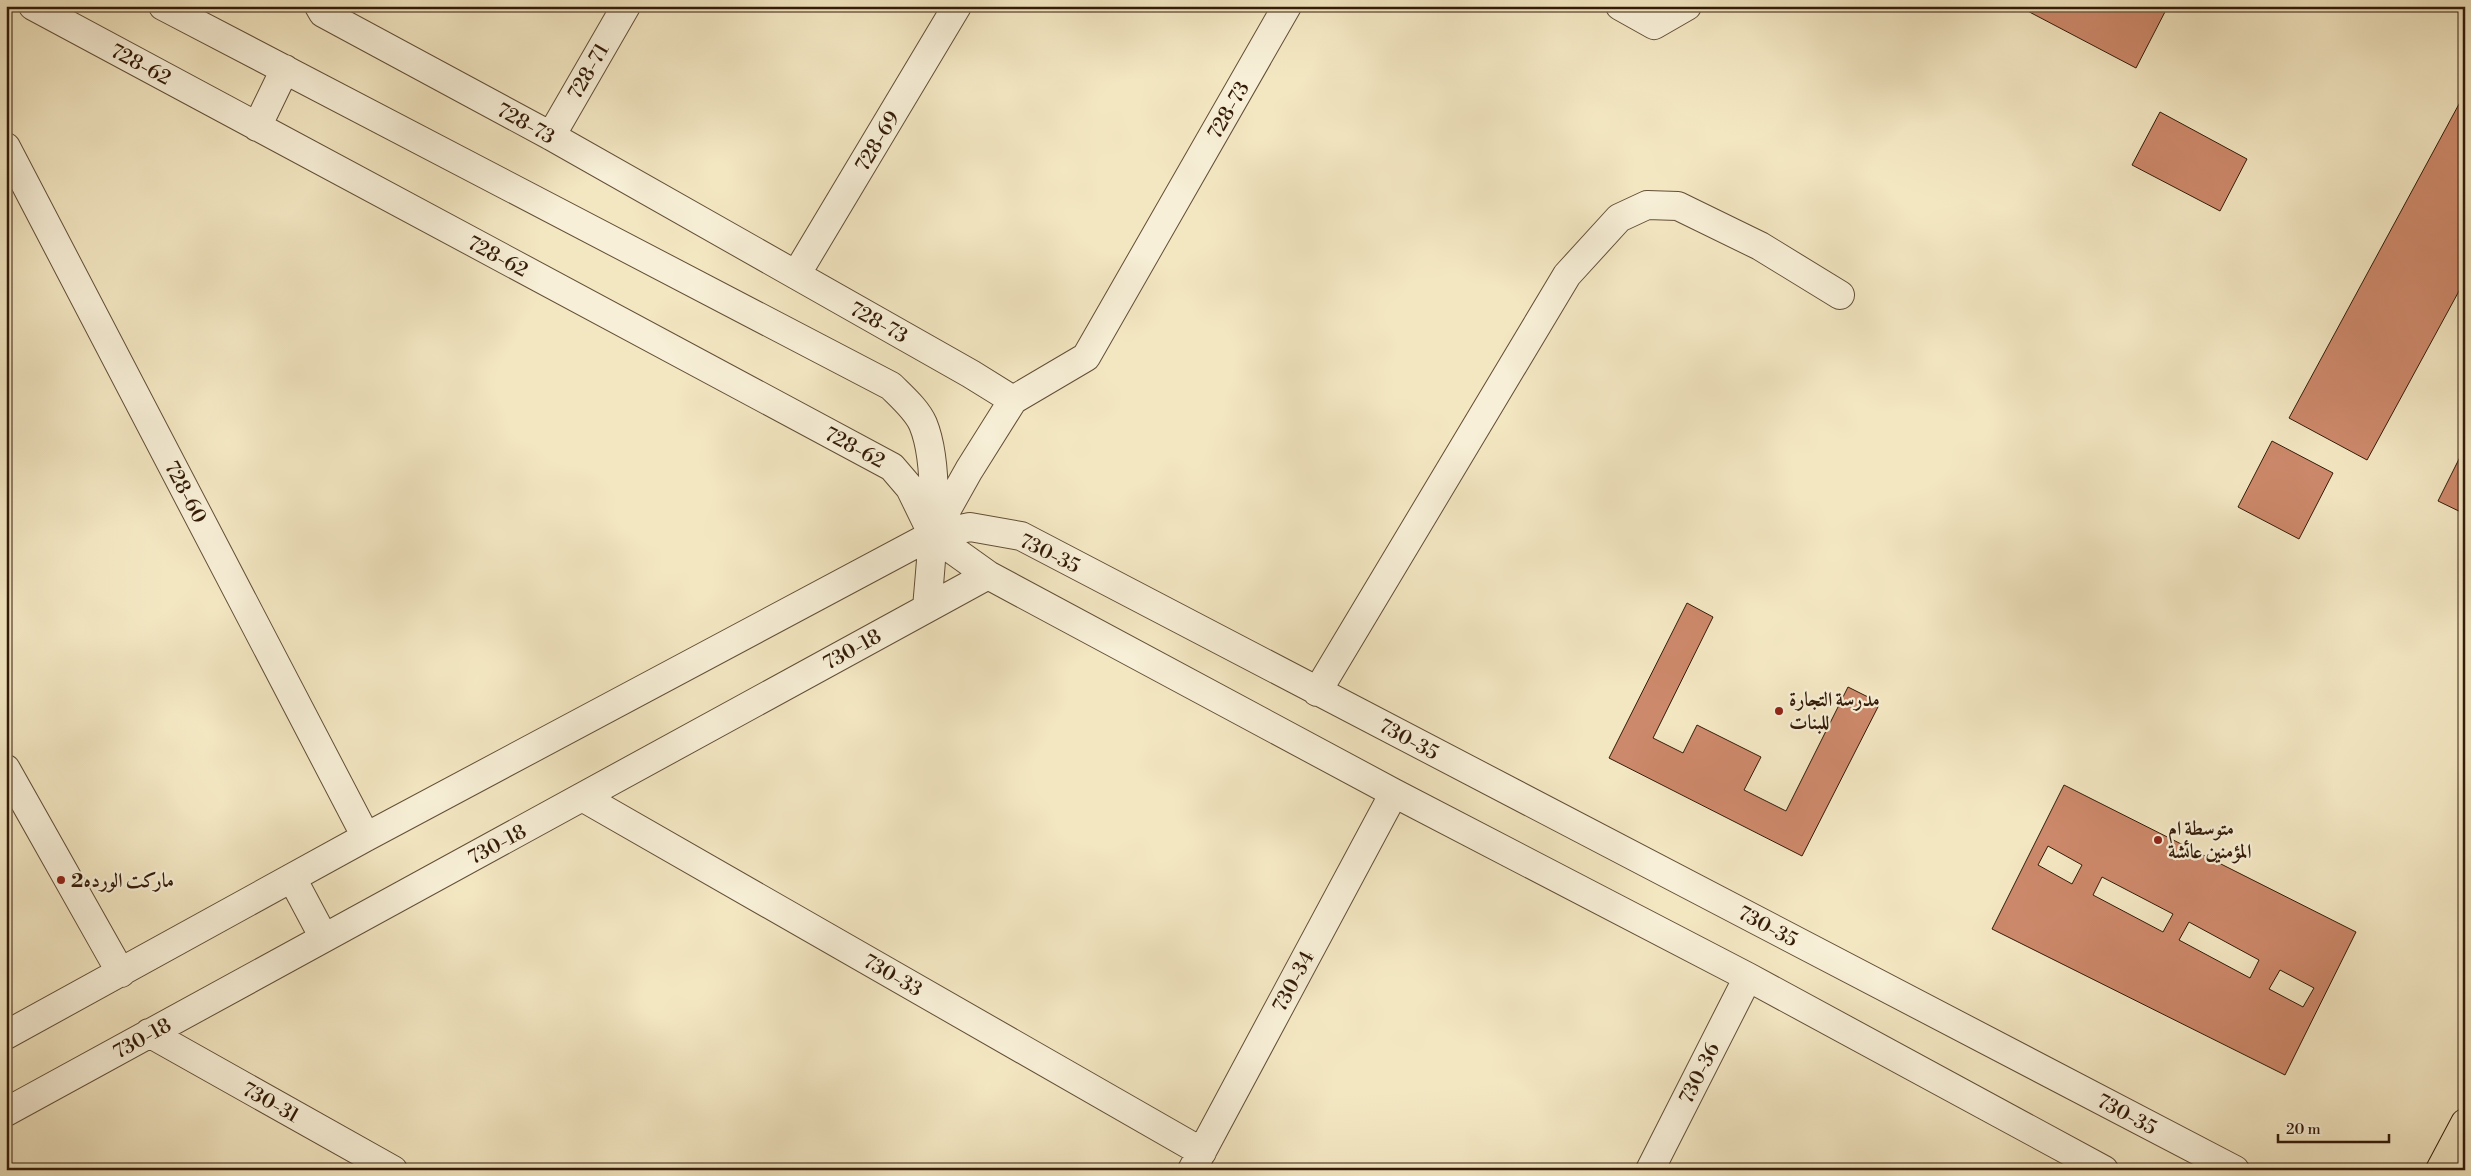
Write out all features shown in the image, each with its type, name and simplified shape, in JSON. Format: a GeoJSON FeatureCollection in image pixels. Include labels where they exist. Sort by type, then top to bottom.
{"type":"FeatureCollection","features":[{"type":"Feature","properties":{"kind":"main road"},"geometry":{"type":"LineString","coordinates":[[2440,1170],[2465,1123]]}},
{"type":"Feature","properties":{"kind":"street","name":"728-62"},"geometry":{"type":"LineString","coordinates":[[33,6],[892,467],[910,488],[932,535]]}},
{"type":"Feature","properties":{"kind":"street","name":"728-62"},"geometry":{"type":"LineString","coordinates":[[163,6],[514,191],[891,386],[909,404],[923,424],[932,462],[932,535],[927,608]]}},
{"type":"Feature","properties":{"kind":"street","name":"728-73"},"geometry":{"type":"LineString","coordinates":[[319,6],[323,13],[551,136],[971,374],[1013,400],[1086,357],[1287,6]]}},
{"type":"Feature","properties":{"kind":"street","name":"728-71"},"geometry":{"type":"LineString","coordinates":[[551,136],[626,6]]}},
{"type":"Feature","properties":{"kind":"street","name":"728-69"},"geometry":{"type":"LineString","coordinates":[[796,275],[957,6]]}},
{"type":"Feature","properties":{"kind":"street"},"geometry":{"type":"LineString","coordinates":[[1620,6],[1654,25],[1687,6]]}},
{"type":"Feature","properties":{"kind":"street"},"geometry":{"type":"LineString","coordinates":[[257,127],[285,69]]}},
{"type":"Feature","properties":{"kind":"street","name":"728-60"},"geometry":{"type":"LineString","coordinates":[[6,146],[366,837]]}},
{"type":"Feature","properties":{"kind":"street"},"geometry":{"type":"LineString","coordinates":[[1317,692],[1567,275],[1619,218],[1647,205],[1678,206],[1760,246],[1840,295]]}},
{"type":"Feature","properties":{"kind":"street"},"geometry":{"type":"LineString","coordinates":[[6,1035],[366,837],[932,535],[968,470],[1013,400]]}},
{"type":"Feature","properties":{"kind":"street","name":"730-35"},"geometry":{"type":"LineString","coordinates":[[932,535],[970,527],[1022,536],[1317,692],[2235,1170]]}},
{"type":"Feature","properties":{"kind":"street"},"geometry":{"type":"LineString","coordinates":[[932,535],[988,575],[1394,793],[1748,977],[2093,1167]]}},
{"type":"Feature","properties":{"kind":"street","name":"730-18"},"geometry":{"type":"LineString","coordinates":[[6,1112],[584,798],[988,575]]}},
{"type":"Feature","properties":{"kind":"street"},"geometry":{"type":"LineString","coordinates":[[6,769],[121,973]]}},
{"type":"Feature","properties":{"kind":"street","name":"730-34"},"geometry":{"type":"LineString","coordinates":[[1197,1161],[1394,793]]}},
{"type":"Feature","properties":{"kind":"street","name":"730-33"},"geometry":{"type":"LineString","coordinates":[[584,798],[1197,1161]]}},
{"type":"Feature","properties":{"kind":"street"},"geometry":{"type":"LineString","coordinates":[[292,878],[324,938]]}},
{"type":"Feature","properties":{"kind":"street","name":"730-36"},"geometry":{"type":"LineString","coordinates":[[1650,1170],[1748,977]]}},
{"type":"Feature","properties":{"kind":"street","name":"730-31"},"geometry":{"type":"LineString","coordinates":[[149,1034],[393,1170]]}},
{"type":"Feature","properties":{"kind":"building"},"geometry":{"type":"Polygon","coordinates":[[[2018,6],[2168,6],[2136,68],[2018,6]]]}},
{"type":"Feature","properties":{"kind":"building"},"geometry":{"type":"Polygon","coordinates":[[[2465,93],[2465,280],[2367,460],[2289,418],[2465,93]]]}},
{"type":"Feature","properties":{"kind":"building"},"geometry":{"type":"Polygon","coordinates":[[[2160,112],[2247,159],[2220,211],[2132,165],[2160,112]]]}},
{"type":"Feature","properties":{"kind":"building"},"geometry":{"type":"Polygon","coordinates":[[[2272,441],[2333,473],[2299,539],[2238,507],[2272,441]]]}},
{"type":"Feature","properties":{"kind":"building"},"geometry":{"type":"Polygon","coordinates":[[[2461,455],[2465,457],[2465,514],[2438,501],[2461,455]]]}},
{"type":"Feature","properties":{"kind":"building"},"geometry":{"type":"Polygon","coordinates":[[[1687,603],[1713,617],[1653,738],[1683,753],[1697,725],[1761,757],[1744,790],[1786,811],[1848,687],[1880,703],[1802,856],[1609,758],[1687,603]]]}},
{"type":"Feature","properties":{"kind":"building"},"geometry":{"type":"Polygon","coordinates":[[[2064,785],[2356,932],[2285,1075],[1992,929],[2064,785]],[[2048,846],[2038,865],[2072,884],[2082,865],[2048,846]],[[2102,877],[2093,895],[2163,932],[2173,914],[2102,877]],[[2189,922],[2179,940],[2250,978],[2259,960],[2189,922]],[[2280,970],[2269,989],[2303,1007],[2314,988],[2280,970]]]}},
{"type":"Feature","properties":{"kind":"place","name":"مدرسة التجارة للبنات"},"geometry":{"type":"Point","coordinates":[1779,711]}},
{"type":"Feature","properties":{"kind":"place","name":"متوسطة ام المؤمنين عائشة"},"geometry":{"type":"Point","coordinates":[2158,840]}},
{"type":"Feature","properties":{"kind":"place","name":"ماركت الورده2"},"geometry":{"type":"Point","coordinates":[61,880]}}]}
